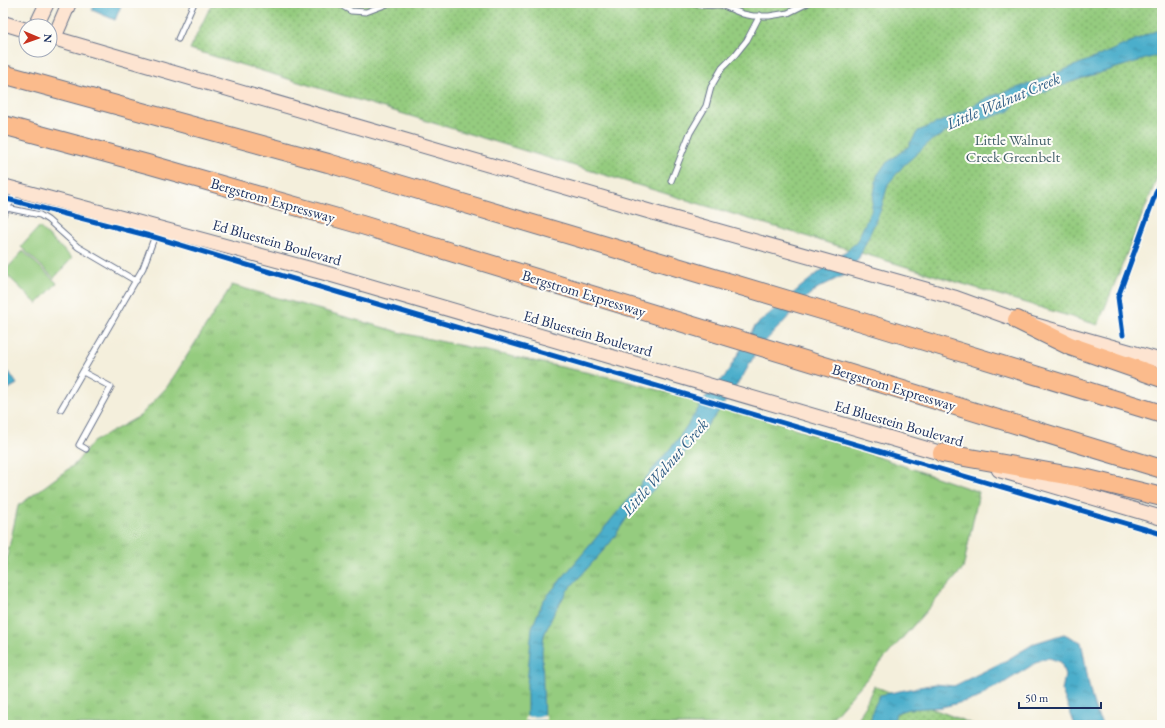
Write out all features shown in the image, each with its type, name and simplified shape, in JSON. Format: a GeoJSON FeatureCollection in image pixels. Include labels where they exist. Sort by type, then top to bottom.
{"type":"FeatureCollection","features":[{"type":"Feature","properties":{"kind":"highway"},"geometry":{"type":"LineString","coordinates":[[3,74],[328,163],[726,281],[1162,414]]}},
{"type":"Feature","properties":{"kind":"highway","name":"Bergstrom Expressway"},"geometry":{"type":"LineString","coordinates":[[3,125],[362,225],[1162,469]]}},
{"type":"Feature","properties":{"kind":"highway"},"geometry":{"type":"LineString","coordinates":[[3,137],[57,151],[96,150]]}},
{"type":"Feature","properties":{"kind":"highway"},"geometry":{"type":"LineString","coordinates":[[1017,320],[1070,346],[1162,378]]}},
{"type":"Feature","properties":{"kind":"highway"},"geometry":{"type":"LineString","coordinates":[[942,453],[1088,479],[1162,497]]}},
{"type":"Feature","properties":{"kind":"main road"},"geometry":{"type":"LineString","coordinates":[[40,18],[47,3]]}},
{"type":"Feature","properties":{"kind":"main road"},"geometry":{"type":"LineString","coordinates":[[58,25],[69,3]]}},
{"type":"Feature","properties":{"kind":"main road"},"geometry":{"type":"LineString","coordinates":[[3,23],[18,28]]}},
{"type":"Feature","properties":{"kind":"main road"},"geometry":{"type":"LineString","coordinates":[[58,39],[665,216],[956,298],[1017,320],[1162,361]]}},
{"type":"Feature","properties":{"kind":"main road","name":"Ed Bluestein Boulevard"},"geometry":{"type":"LineString","coordinates":[[10,187],[325,273],[1162,518]]}},
{"type":"Feature","properties":{"kind":"lane"},"geometry":{"type":"LineString","coordinates":[[178,39],[194,3]]}},
{"type":"Feature","properties":{"kind":"lane"},"geometry":{"type":"LineString","coordinates":[[337,3],[351,11],[366,12],[390,3]]}},
{"type":"Feature","properties":{"kind":"lane"},"geometry":{"type":"LineString","coordinates":[[690,3],[703,6],[728,3]]}},
{"type":"Feature","properties":{"kind":"lane"},"geometry":{"type":"LineString","coordinates":[[721,5],[743,14],[753,16],[769,16],[788,13],[808,3]]}},
{"type":"Feature","properties":{"kind":"lane"},"geometry":{"type":"LineString","coordinates":[[671,181],[690,133],[706,106],[711,87],[722,68],[747,40],[760,15]]}},
{"type":"Feature","properties":{"kind":"lane"},"geometry":{"type":"LineString","coordinates":[[3,215],[8,208],[10,187]]}},
{"type":"Feature","properties":{"kind":"lane"},"geometry":{"type":"LineString","coordinates":[[8,208],[40,214],[78,247],[136,281]]}},
{"type":"Feature","properties":{"kind":"lane"},"geometry":{"type":"LineString","coordinates":[[61,409],[143,268],[158,227]]}},
{"type":"Feature","properties":{"kind":"lane"},"geometry":{"type":"LineString","coordinates":[[83,372],[110,387],[79,445],[86,449]]}},
{"type":"Feature","properties":{"kind":"green space","name":"Little Walnut Creek Greenbelt"},"geometry":{"type":"Polygon","coordinates":[[[212,3],[1162,3],[1162,166],[1098,325],[190,49],[212,3]]]}},
{"type":"Feature","properties":{"kind":"green space"},"geometry":{"type":"Polygon","coordinates":[[[39,227],[72,258],[54,278],[21,247],[39,227]]]}},
{"type":"Feature","properties":{"kind":"green space"},"geometry":{"type":"Polygon","coordinates":[[[23,251],[57,283],[37,304],[4,272],[23,251]]]}},
{"type":"Feature","properties":{"kind":"green space"},"geometry":{"type":"Polygon","coordinates":[[[232,285],[406,334],[618,379],[780,423],[979,492],[963,569],[826,725],[3,725],[3,576],[18,506],[75,464],[93,442],[140,416],[167,387],[232,285]]]}},
{"type":"Feature","properties":{"kind":"green space"},"geometry":{"type":"Polygon","coordinates":[[[874,686],[975,725],[856,725],[874,686]]]}},
{"type":"Feature","properties":{"kind":"water"},"geometry":{"type":"Polygon","coordinates":[[[96,3],[122,3],[115,20],[92,10],[96,3]]]}},
{"type":"Feature","properties":{"kind":"water","name":"Little Walnut Creek"},"geometry":{"type":"Polygon","coordinates":[[[1162,28],[1162,54],[1086,77],[1017,101],[1010,111],[986,119],[971,119],[932,140],[904,165],[888,184],[881,209],[858,260],[844,275],[818,288],[809,295],[758,349],[743,376],[716,415],[658,485],[631,512],[610,543],[567,591],[554,613],[544,635],[542,650],[544,725],[527,725],[527,685],[532,628],[543,601],[678,439],[709,393],[725,376],[755,326],[803,285],[856,243],[871,211],[877,176],[885,164],[908,147],[918,131],[954,116],[989,97],[1029,84],[1099,56],[1162,28]]]}},
{"type":"Feature","properties":{"kind":"water"},"geometry":{"type":"Polygon","coordinates":[[[3,371],[9,372],[17,384],[3,392],[3,371]]]}},
{"type":"Feature","properties":{"kind":"water"},"geometry":{"type":"Polygon","coordinates":[[[1064,634],[1081,642],[1091,696],[1098,717],[1103,725],[1075,725],[1062,691],[1065,675],[1061,662],[1049,658],[1042,659],[999,686],[990,689],[979,698],[942,707],[908,709],[896,713],[893,725],[870,725],[873,709],[880,695],[935,684],[954,686],[1007,660],[1035,643],[1064,634]]]}},
{"type":"Feature","properties":{"kind":"pier"},"geometry":{"type":"Polygon","coordinates":[[[546,716],[546,720],[525,721],[525,717],[546,716]]]}},
{"type":"Feature","properties":{"kind":"cycle path"},"geometry":{"type":"LineString","coordinates":[[1123,335],[1118,297],[1162,176]]}},
{"type":"Feature","properties":{"kind":"cycle path"},"geometry":{"type":"LineString","coordinates":[[3,198],[154,237],[1162,534]]}}]}
